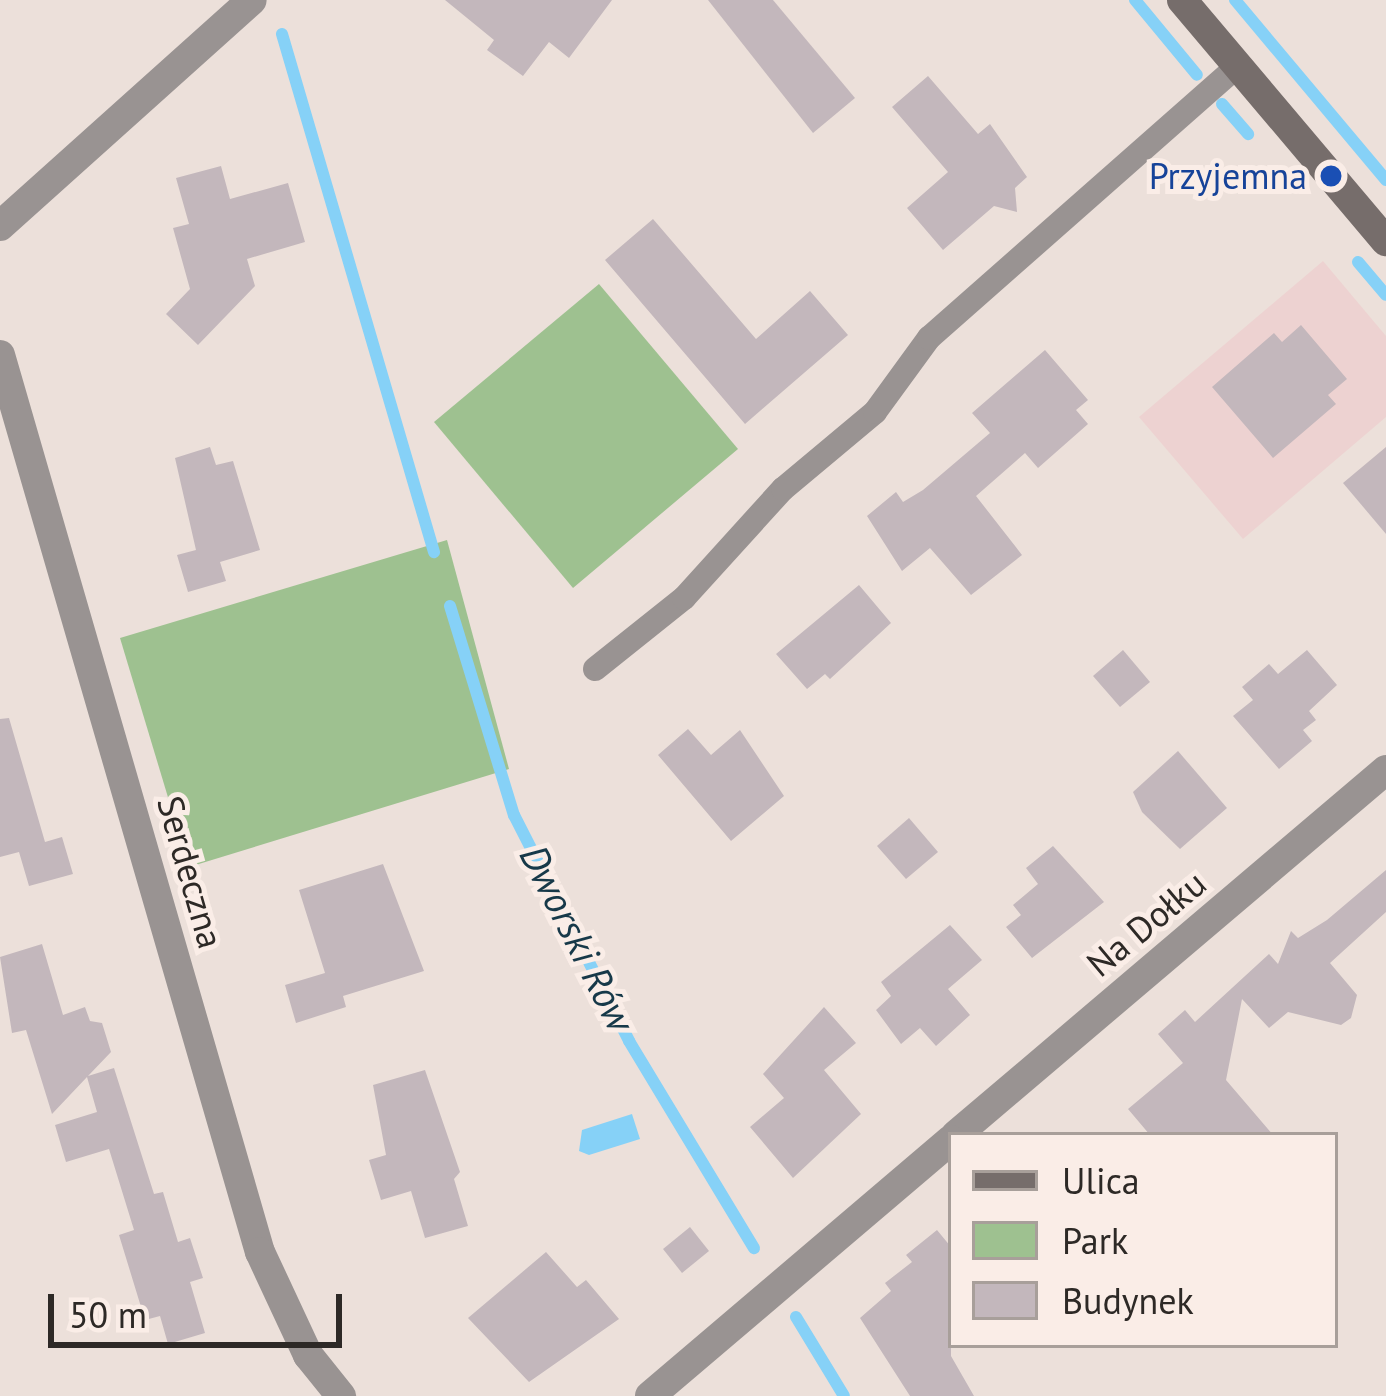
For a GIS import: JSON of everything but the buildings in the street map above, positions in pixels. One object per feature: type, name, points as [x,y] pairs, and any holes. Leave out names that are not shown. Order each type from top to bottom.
[{"type":"street","points":[[1182,0],[1386,241]]},
{"type":"street","points":[[0,226],[242,4]]},
{"type":"street","name":"Serdeczna","points":[[0,355],[260,1252],[308,1355],[341,1396]]},
{"type":"street","name":"Na Dołku","points":[[960,1132],[1386,770]]},
{"type":"street","name":"Na Dołku","points":[[650,1396],[948,1142]]},
{"type":"lane","points":[[595,669],[684,598],[782,489],[875,412],[929,338],[1238,66]]},
{"type":"shaded area","points":[[1323,261],[1386,336],[1386,417],[1243,539],[1139,417]]},
{"type":"green space","points":[[599,284],[738,449],[573,588],[434,422]]},
{"type":"green space","points":[[447,540],[509,769],[189,867],[120,638]]},
{"type":"water","points":[[632,1114],[640,1139],[589,1155],[579,1151],[582,1130]]},
{"type":"waterway","points":[[1135,0],[1197,75]]},
{"type":"waterway","points":[[1235,0],[1386,180]]},
{"type":"waterway","name":"Dworski Rów","points":[[282,34],[434,552]]},
{"type":"waterway","points":[[1222,104],[1248,134]]},
{"type":"waterway","points":[[1358,262],[1386,295]]},
{"type":"waterway","name":"Dworski Rów","points":[[450,606],[514,815],[629,1041],[754,1248]]},
{"type":"waterway","name":"Dworski Rów","points":[[796,1317],[844,1396]]},
{"type":"place","name":"Przyjemna","points":[[1331,176]]}]
